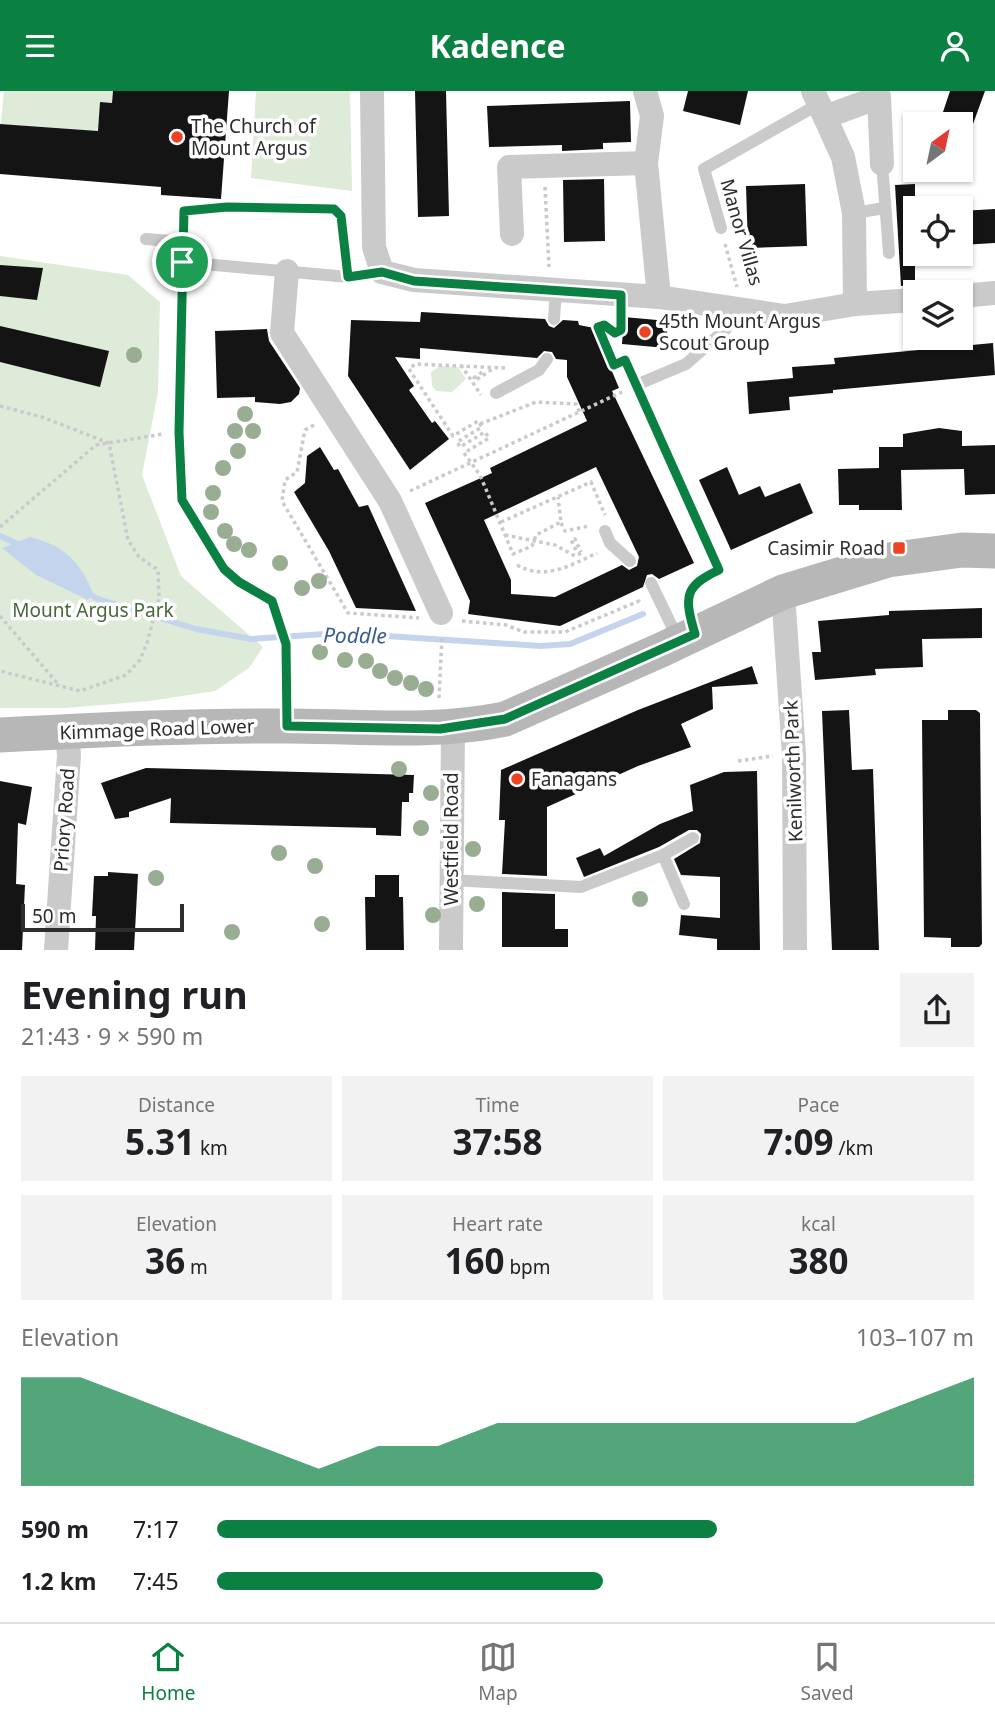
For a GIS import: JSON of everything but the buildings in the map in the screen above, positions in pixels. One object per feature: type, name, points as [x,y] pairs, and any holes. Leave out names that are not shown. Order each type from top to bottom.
[{"type":"main road","name":"Kimmage Road Lower","points":[[0,735],[287,726],[453,728],[505,719],[783,592],[888,560],[962,550],[995,551]]},
{"type":"street","points":[[372,91],[374,247],[382,272],[414,281],[659,297],[785,316],[855,304],[903,301]]},
{"type":"street","points":[[645,91],[652,116],[646,163],[659,297]]},
{"type":"street","points":[[855,304],[854,213],[844,157],[819,104],[875,94],[882,170]]},
{"type":"street","points":[[512,234],[509,167],[646,163]]},
{"type":"street","points":[[287,271],[282,333],[390,501],[442,622]]},
{"type":"street","points":[[973,295],[995,293]]},
{"type":"street","name":"Kenilworth Park","points":[[783,592],[794,755],[794,950]]},
{"type":"street","name":"Westfield Road","points":[[451,950],[453,728]]},
{"type":"street","name":"Priory Road","points":[[56,950],[69,755],[67,732]]},
{"type":"lane","name":"Manor Villas","points":[[721,228],[704,169],[819,104]]},
{"type":"lane","points":[[882,170],[889,253]]},
{"type":"lane","points":[[287,726],[286,644],[272,601],[239,582],[224,569],[182,500],[179,432],[184,211],[227,207],[334,209],[341,216],[348,277]]},
{"type":"lane","points":[[854,213],[885,208]]},
{"type":"lane","points":[[146,239],[183,242]]},
{"type":"lane","points":[[182,262],[348,277],[382,272]]},
{"type":"lane","points":[[553,290],[554,319]]},
{"type":"lane","points":[[636,386],[686,364],[726,329],[737,310]]},
{"type":"lane","points":[[490,395],[539,370],[547,359]]},
{"type":"lane","points":[[601,526],[610,543],[629,562]]},
{"type":"lane","points":[[651,583],[687,637]]},
{"type":"lane","points":[[451,880],[581,887],[663,855],[694,838]]},
{"type":"lane","points":[[663,855],[684,904]]},
{"type":"path","points":[[544,166],[553,290]]},
{"type":"path","name":"Manor Villas","points":[[721,228],[737,310]]},
{"type":"path","points":[[621,295],[621,330],[615,333],[604,325],[598,327],[614,365],[625,360],[719,570],[696,580],[691,588],[687,637]]},
{"type":"path","points":[[517,368],[415,363],[409,369],[453,436],[478,421],[480,424],[501,418],[521,406],[536,402],[576,404],[580,413]]},
{"type":"path","points":[[461,366],[474,389],[490,395]]},
{"type":"path","points":[[482,372],[474,378],[476,380],[494,367]]},
{"type":"path","points":[[390,501],[636,386]]},
{"type":"path","points":[[0,406],[42,417],[109,443]]},
{"type":"path","points":[[496,410],[501,418]]},
{"type":"path","points":[[480,424],[482,427],[457,442],[460,447],[485,432],[489,438],[464,453],[480,475],[513,554],[533,546],[536,535],[561,522]]},
{"type":"path","points":[[0,527],[96,445],[179,432]]},
{"type":"path","points":[[0,671],[80,691],[126,675],[140,660],[159,598],[158,570],[139,557],[128,540],[109,443]]},
{"type":"path","points":[[501,522],[591,482],[605,514],[601,526],[565,531],[561,522],[558,497]]},
{"type":"path","points":[[587,526],[591,535]]},
{"type":"path","points":[[505,535],[555,545],[575,556],[581,553]]},
{"type":"path","points":[[576,550],[571,540],[575,539],[584,559]]},
{"type":"path","points":[[517,565],[533,571],[557,572],[599,552],[595,544]]},
{"type":"path","points":[[0,616],[59,685]]},
{"type":"path","points":[[439,682],[442,622]]},
{"type":"path","points":[[737,761],[772,756]]},
{"type":"green space","points":[[4,91],[113,91],[112,103],[98,131],[1,124]]},
{"type":"green space","points":[[256,91],[350,91],[352,191],[251,178]]},
{"type":"green space","name":"Mount Argus Park","points":[[0,256],[128,275],[160,302],[158,392],[142,475],[181,576],[263,647],[249,668],[215,691],[150,701],[66,708],[0,708]]},
{"type":"green space","points":[[440,366],[458,367],[466,379],[452,392],[436,391],[432,386],[431,372]]},
{"type":"water","points":[[30,537],[61,550],[76,563],[93,593],[88,600],[36,575],[2,548]]},
{"type":"waterway","name":"Poddle","points":[[0,536],[18,544]]},
{"type":"waterway","name":"Poddle","points":[[86,592],[98,599],[196,629],[251,639],[340,633],[541,646],[570,644],[643,614]]},
{"type":"place","name":"The Church of Mount Argus","points":[[177,137]]},
{"type":"place","name":"45th Mount Argus Scout Group","points":[[645,332]]},
{"type":"place","name":"Casimir Road","points":[[899,548]]},
{"type":"place","name":"Fanagans","points":[[517,779]]},
{"type":"route","points":[[227,207],[326,208],[334,209],[341,216],[348,277],[382,272],[414,281],[621,295],[621,330],[615,333],[604,325],[598,327],[614,365],[625,360],[719,570],[696,580],[691,588],[688,610],[695,634],[505,719],[440,729],[287,726],[286,644],[272,601],[239,582],[224,569],[211,553],[182,500],[179,432],[182,262],[184,211],[227,207]]}]
